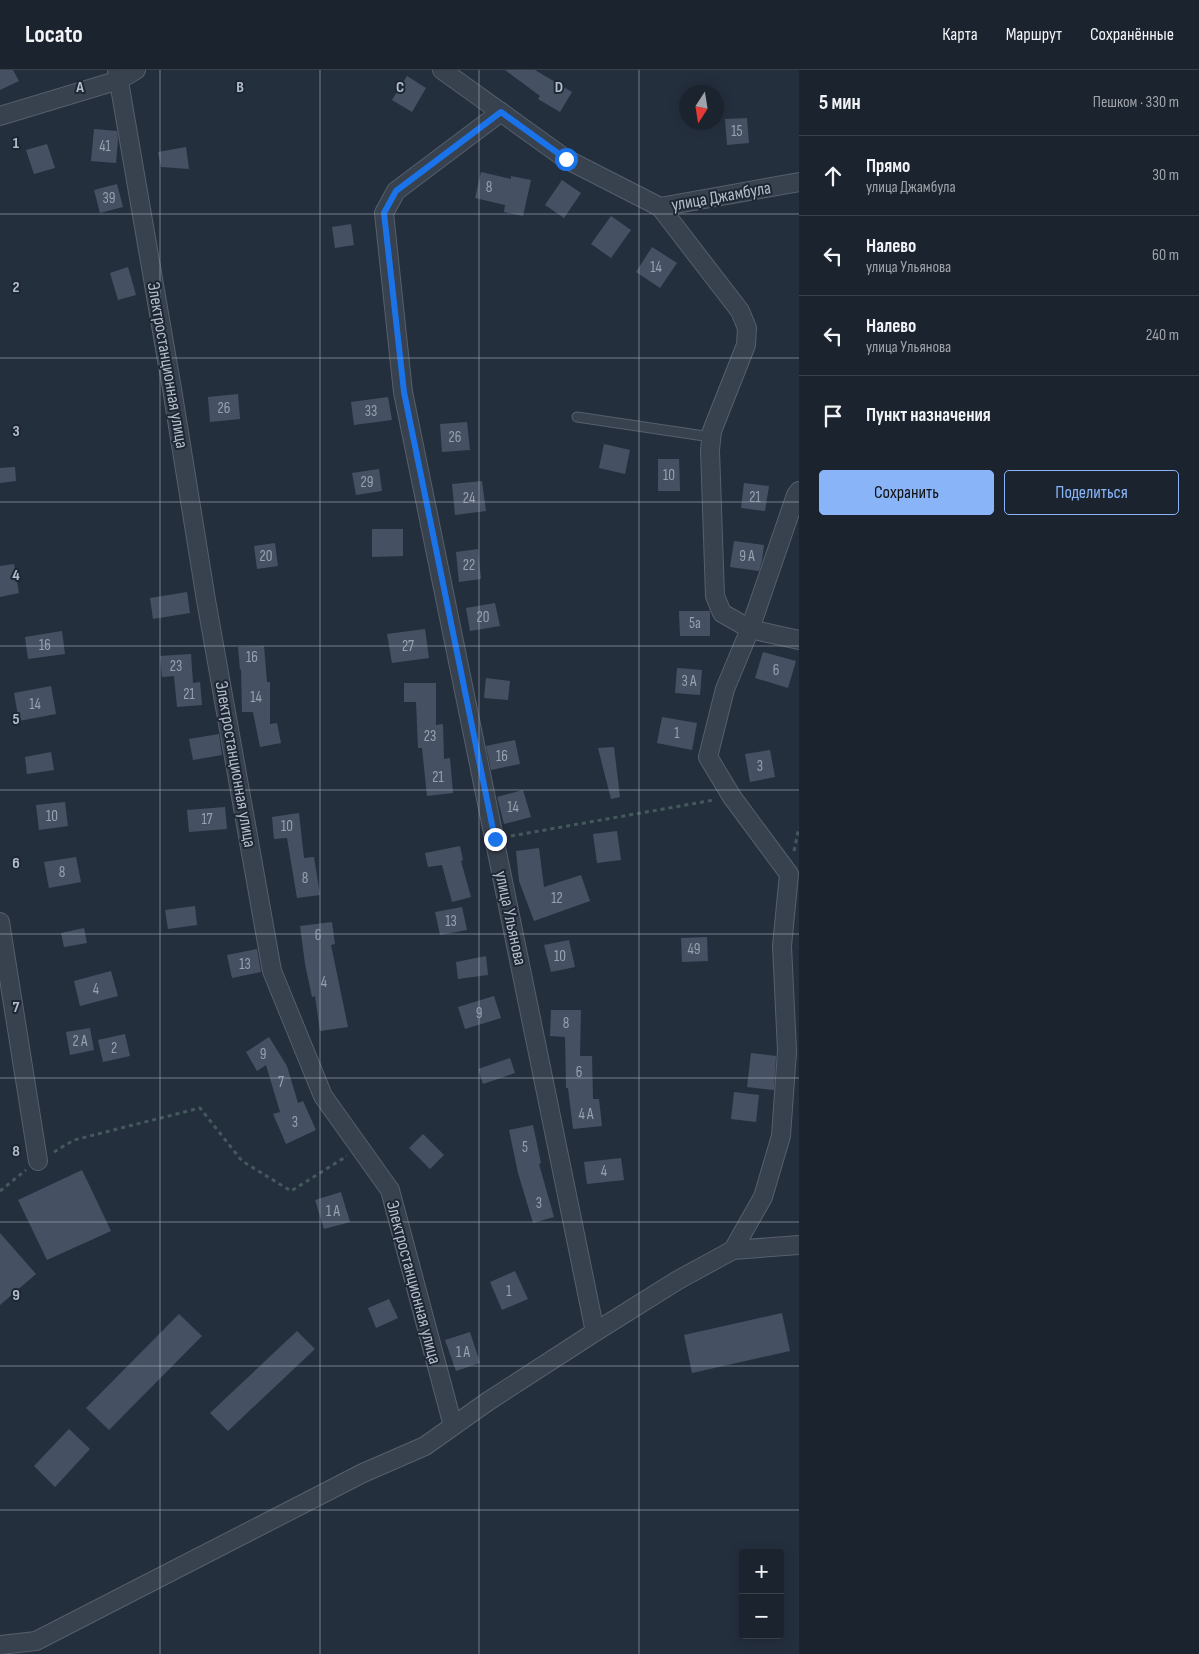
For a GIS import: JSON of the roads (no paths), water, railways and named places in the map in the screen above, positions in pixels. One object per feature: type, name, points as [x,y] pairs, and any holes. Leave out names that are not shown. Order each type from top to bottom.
[{"type":"street","points":[[0,116],[136,70]]},
{"type":"street","name":"улица Джамбула","points":[[442,70],[566,159],[660,207],[799,182]]},
{"type":"street","name":"Электростанционная улица","points":[[118,75],[206,600],[272,971],[323,1096],[390,1190],[453,1426]]},
{"type":"street","name":"улица Ульянова","points":[[501,112],[396,191],[384,213],[404,392],[595,1332]]},
{"type":"street","points":[[660,207],[740,311],[747,328],[746,345],[712,431],[710,450],[715,596],[722,612],[750,629],[799,640]]},
{"type":"street","points":[[733,1250],[763,1197],[781,1136],[787,1052],[782,946],[794,875],[732,797],[708,757],[725,689],[750,629],[796,495],[799,492]]},
{"type":"street","points":[[0,922],[38,1161]]},
{"type":"street","points":[[0,1645],[36,1642],[363,1473],[425,1446],[487,1402],[595,1332],[678,1280],[733,1250],[799,1245]]},
{"type":"lane","points":[[577,417],[712,437]]}]
